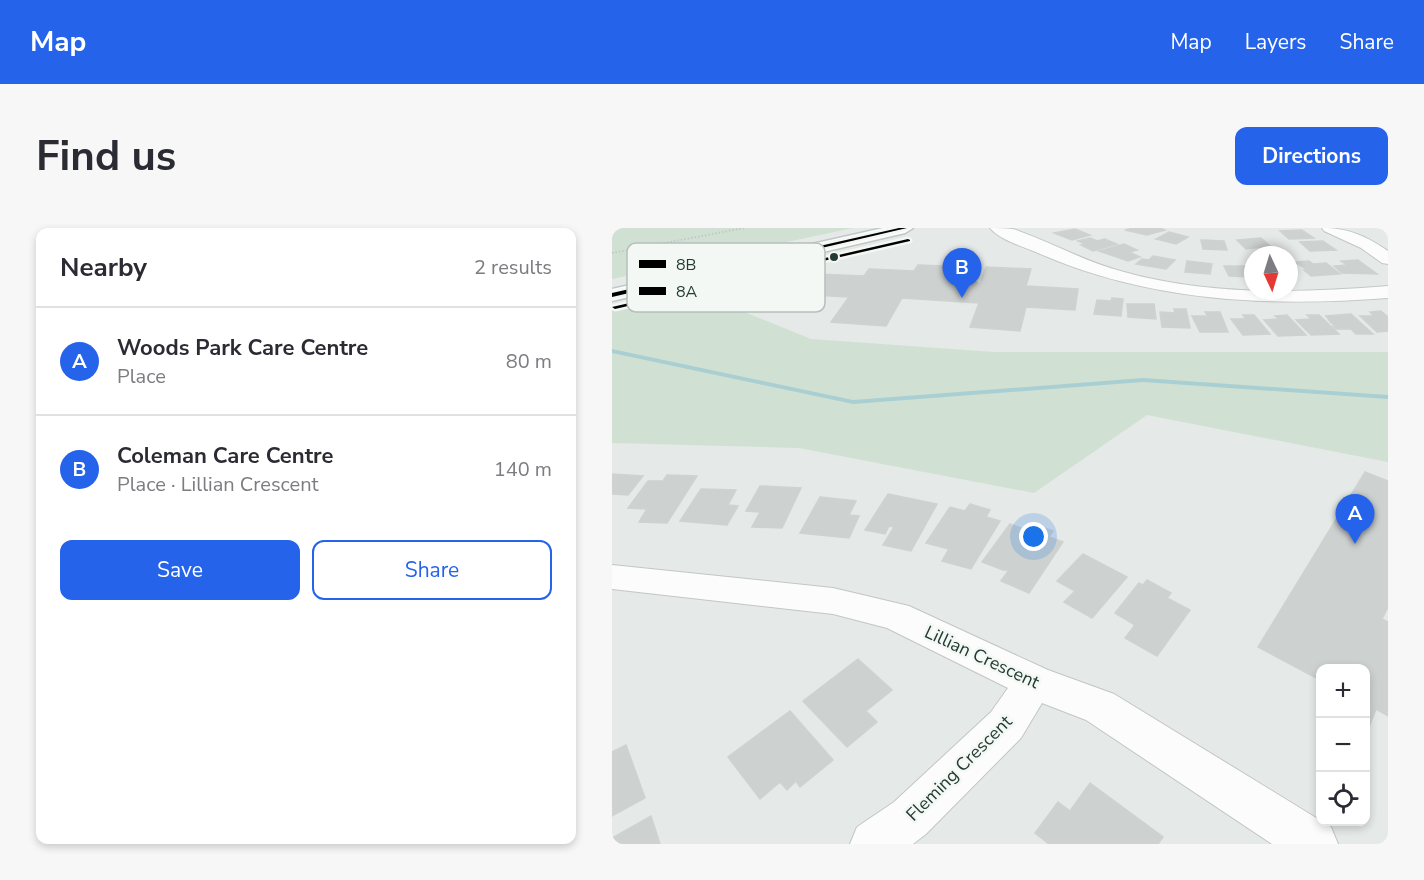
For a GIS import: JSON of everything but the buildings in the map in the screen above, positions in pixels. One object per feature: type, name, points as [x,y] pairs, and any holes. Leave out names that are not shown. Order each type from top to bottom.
[{"type":"main road","points":[[825,246],[905,228]]},
{"type":"main road","points":[[612,295],[627,292]]},
{"type":"street","points":[[998,228],[1076,263],[1122,278],[1174,287],[1278,297],[1388,292]]},
{"type":"street","points":[[1330,228],[1367,244],[1388,259]]},
{"type":"street","name":"Lillian Crescent","points":[[612,577],[833,601],[896,616],[1034,682],[1100,707],[1314,844]]},
{"type":"street","name":"Fleming Crescent","points":[[874,844],[910,818],[1006,726],[1034,682]]},
{"type":"path","points":[[665,243],[744,228]]},
{"type":"path","points":[[612,253],[627,250]]},
{"type":"green space","points":[[612,228],[853,228],[782,243],[627,243],[627,276],[612,279]]},
{"type":"green space","points":[[627,302],[627,312],[745,312],[811,339],[994,352],[1388,352],[1388,462],[1147,415],[1034,493],[799,448],[612,443],[612,305]]},
{"type":"waterway","points":[[612,351],[853,402],[1143,380],[1388,397]]},
{"type":"transit line","name":"8B","points":[[825,246],[905,228]]},
{"type":"transit line","name":"8A","points":[[825,259],[908,240]]},
{"type":"transit line","name":"8B","points":[[612,295],[627,292]]},
{"type":"transit line","name":"8A","points":[[615,307],[627,304]]},
{"type":"place","name":"Coleman Care Centre","points":[[962,298]]},
{"type":"place","name":"Woods Park Care Centre","points":[[1355,544]]}]
